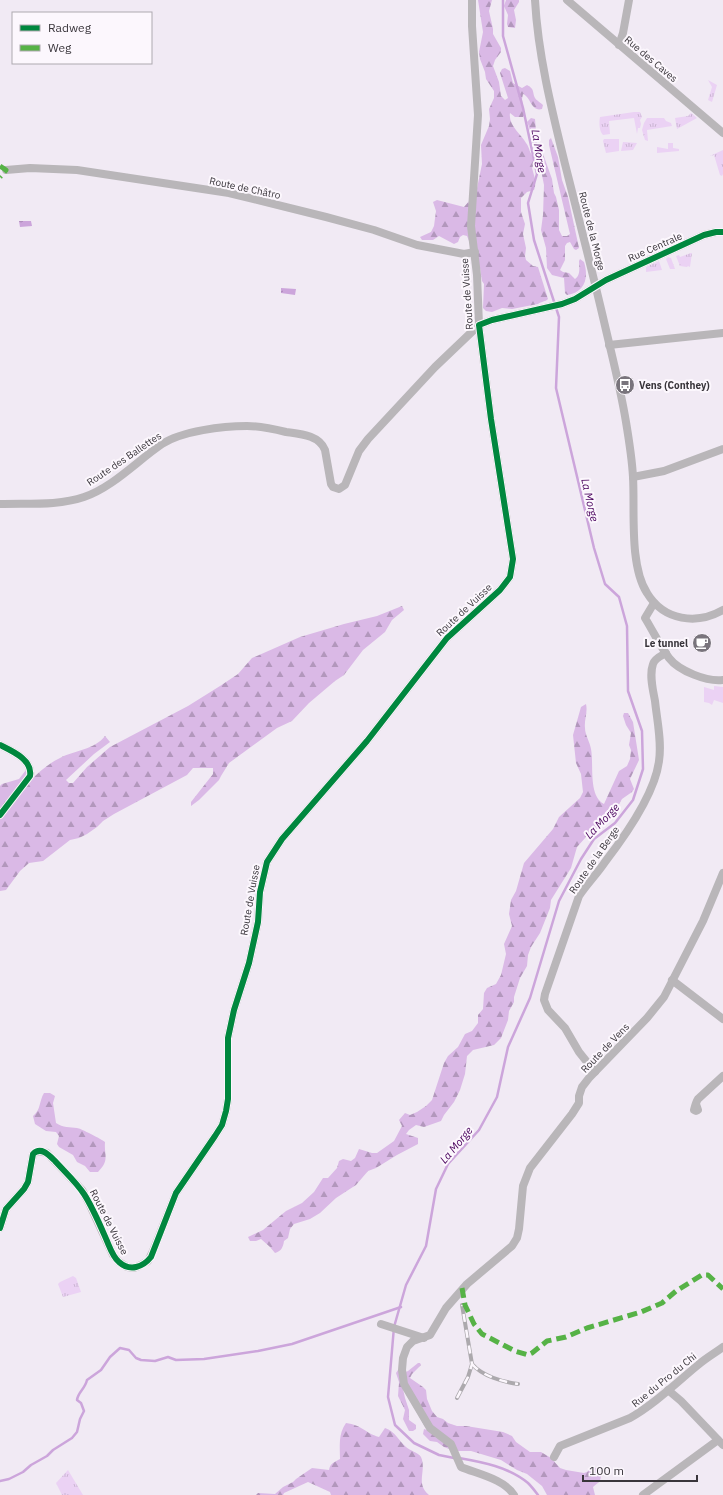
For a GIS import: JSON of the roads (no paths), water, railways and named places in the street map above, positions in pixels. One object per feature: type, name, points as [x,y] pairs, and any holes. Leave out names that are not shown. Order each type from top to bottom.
[{"type":"street","name":"Route de Vuisse","points":[[0,1228],[6,1209],[24,1189],[28,1182],[33,1154],[37,1151],[42,1151],[51,1156],[84,1194],[117,1260],[127,1267],[134,1268],[148,1261],[176,1193],[222,1125],[228,1099],[229,1031],[249,963],[258,922],[260,892],[267,862],[282,839],[368,741],[447,638],[500,590],[510,577],[513,559],[491,418],[479,325],[475,252],[471,226],[478,115],[472,26],[472,0]]},
{"type":"street","name":"Route de la Morge","points":[[535,0],[539,42],[554,117],[596,285],[624,408],[633,477],[637,564],[642,585],[654,603],[678,618],[688,619],[707,617],[723,610]]},
{"type":"street","name":"Rue des Caves","points":[[568,0],[723,133]]},
{"type":"street","points":[[619,45],[623,33],[629,0]]},
{"type":"street","name":"Route de Châtro","points":[[6,170],[30,168],[71,169],[228,193],[374,230],[417,245],[464,254],[475,252]]},
{"type":"street","name":"Rue Centrale","points":[[479,325],[562,304],[575,299],[596,285],[704,236],[716,232],[723,232]]},
{"type":"street","name":"Route des Ballettes","points":[[0,504],[58,502],[85,497],[98,491],[168,441],[200,432],[236,426],[271,429],[317,439],[325,450],[330,484],[339,489],[345,485],[359,451],[368,439],[435,367],[479,325]]},
{"type":"street","points":[[609,345],[723,333]]},
{"type":"street","points":[[633,477],[664,471],[723,449]]},
{"type":"street","points":[[654,603],[645,618],[670,659],[695,675],[706,679],[723,680]]},
{"type":"street","name":"Route de la Berge","points":[[595,1072],[579,1052],[565,1028],[548,1010],[544,1000],[545,994],[579,896],[584,887],[605,862],[632,824],[650,794],[658,771],[660,750],[652,684],[652,668],[656,660],[666,653]]},
{"type":"street","points":[[0,745],[24,760],[31,770],[30,776],[0,816]]},
{"type":"street","name":"Route de Vens","points":[[514,1495],[511,1490],[496,1480],[462,1467],[451,1444],[430,1428],[404,1384],[402,1370],[403,1358],[407,1347],[412,1341],[430,1335],[446,1308],[462,1288],[512,1246],[517,1238],[523,1186],[530,1168],[572,1114],[578,1103],[578,1096],[582,1087],[647,1018],[664,997],[703,921],[723,873]]},
{"type":"street","points":[[672,980],[723,1019]]},
{"type":"street","points":[[696,1104],[698,1099],[723,1076]]},
{"type":"street","points":[[384,1325],[424,1338]]},
{"type":"street","name":"Rue du Pro du Chi","points":[[554,1457],[560,1446],[638,1414],[699,1364],[723,1347]]},
{"type":"street","points":[[643,1495],[721,1443],[682,1401],[668,1390]]},
{"type":"water","points":[[19,221],[31,221],[32,226],[20,227]]},
{"type":"water","points":[[281,288],[296,289],[295,295],[281,293]]},
{"type":"waterway","name":"La Morge","points":[[454,1458],[439,1455],[414,1443],[395,1425],[388,1397],[394,1327],[406,1285],[426,1246],[436,1189],[448,1164],[479,1130],[497,1097],[508,1047],[530,998],[559,901],[581,859],[594,839],[615,823],[633,800],[643,769],[642,731],[628,691],[627,626],[619,597],[605,584],[594,548],[556,388],[559,317],[534,240],[528,203],[537,174],[523,108],[503,36],[503,0]]},
{"type":"waterway","points":[[0,1481],[9,1479],[23,1472],[72,1438],[77,1432],[80,1419],[84,1411],[81,1403],[77,1400],[79,1395],[87,1380],[101,1370],[110,1357],[120,1348],[129,1350],[136,1358],[141,1360],[155,1361],[168,1357],[176,1360],[204,1359],[292,1344],[401,1307]]},
{"type":"waterway","name":"La Morge","points":[[459,1458],[486,1463],[504,1469],[521,1477],[538,1495]]},
{"type":"railway","points":[[457,1398],[468,1377],[472,1364],[462,1305]]},
{"type":"railway","points":[[472,1364],[481,1372],[493,1378],[518,1384]]},
{"type":"place","name":"Vens (Conthey)","points":[[625,385]]},
{"type":"place","name":"Le tunnel","points":[[702,643]]}]
